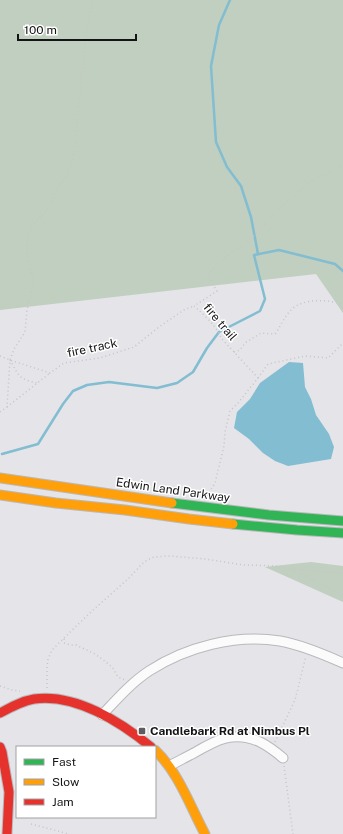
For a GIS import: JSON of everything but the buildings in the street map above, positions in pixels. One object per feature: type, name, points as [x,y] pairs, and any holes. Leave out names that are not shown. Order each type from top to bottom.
[{"type":"main road","name":"Edwin Land Parkway","points":[[0,478],[186,505],[269,515],[343,521]]},
{"type":"main road","name":"Edwin Land Parkway","points":[[0,495],[189,519],[343,533]]},
{"type":"main road","points":[[0,713],[23,702],[36,699],[48,698],[68,700],[102,714],[150,746]]},
{"type":"main road","points":[[0,747],[9,792],[7,834]]},
{"type":"main road","points":[[156,751],[169,766],[205,834]]},
{"type":"main road","points":[[0,799],[0,829]]},
{"type":"street","points":[[102,714],[135,682],[148,672],[178,655],[214,643],[260,639],[280,641],[308,649],[343,663]]},
{"type":"street","points":[[169,766],[218,740],[242,737],[260,742],[283,758]]},
{"type":"path","points":[[0,412],[7,407],[10,360],[14,349],[25,332],[27,310],[34,281],[28,259],[27,238],[32,226],[43,215],[52,202],[58,187],[69,173],[76,145],[78,108],[86,35],[92,0]]},
{"type":"path","name":"fire trail","points":[[258,378],[221,338],[219,332],[212,323],[194,306],[217,291],[207,275],[225,257],[248,242],[272,217],[309,183],[343,164]]},
{"type":"path","points":[[234,352],[240,350],[245,343],[260,333],[274,334],[292,309],[302,303],[324,300],[343,305]]},
{"type":"path","name":"fire track","points":[[7,407],[64,363],[100,358],[134,347],[159,327],[184,310],[194,306]]},
{"type":"path","points":[[206,498],[215,483],[224,446],[225,432],[230,411],[268,364],[305,356],[328,358],[343,343]]},
{"type":"path","points":[[0,356],[50,373]]},
{"type":"path","points":[[10,360],[16,372],[22,379],[37,383]]},
{"type":"path","points":[[48,698],[47,667],[48,659],[52,650],[141,565],[154,557],[170,556],[205,558],[244,565],[279,566],[308,577],[343,595]]},
{"type":"path","points":[[288,569],[343,573]]},
{"type":"path","points":[[64,638],[64,643],[82,648],[106,662],[112,667],[118,677],[135,682]]},
{"type":"path","points":[[271,749],[295,700],[308,649]]},
{"type":"path","points":[[283,758],[293,834]]},
{"type":"path","points":[[31,824],[69,834]]},
{"type":"green space","points":[[0,0],[343,0],[343,313],[316,274],[0,310]]},
{"type":"green space","points":[[311,562],[343,566],[343,602],[265,567]]},
{"type":"water","points":[[289,362],[303,363],[305,387],[316,415],[329,434],[334,447],[331,459],[288,466],[275,461],[263,453],[249,439],[234,428],[237,412],[250,399],[260,383]]},
{"type":"waterway","points":[[230,0],[219,25],[211,66],[216,142],[227,167],[241,186],[251,217],[258,254]]},
{"type":"waterway","points":[[2,454],[38,444],[73,391],[87,385],[109,382],[157,388],[177,383],[193,372],[207,348],[219,332],[260,311],[265,299],[254,255],[279,250],[335,264],[343,271]]},
{"type":"traffic: fast","points":[[172,503],[269,515],[343,521]]},
{"type":"traffic: fast","points":[[233,524],[343,533]]},
{"type":"traffic: slow","points":[[0,478],[172,503]]},
{"type":"traffic: slow","points":[[0,495],[233,524]]},
{"type":"traffic: slow","points":[[156,751],[171,769],[177,779],[205,834]]},
{"type":"traffic: jam","points":[[0,713],[12,706],[34,699],[50,698],[65,700],[97,711],[112,719],[150,746]]},
{"type":"traffic: jam","points":[[0,747],[9,792],[7,834]]},
{"type":"place","name":"Candlebark Rd at Nimbus Pl","points":[[142,731]]}]
